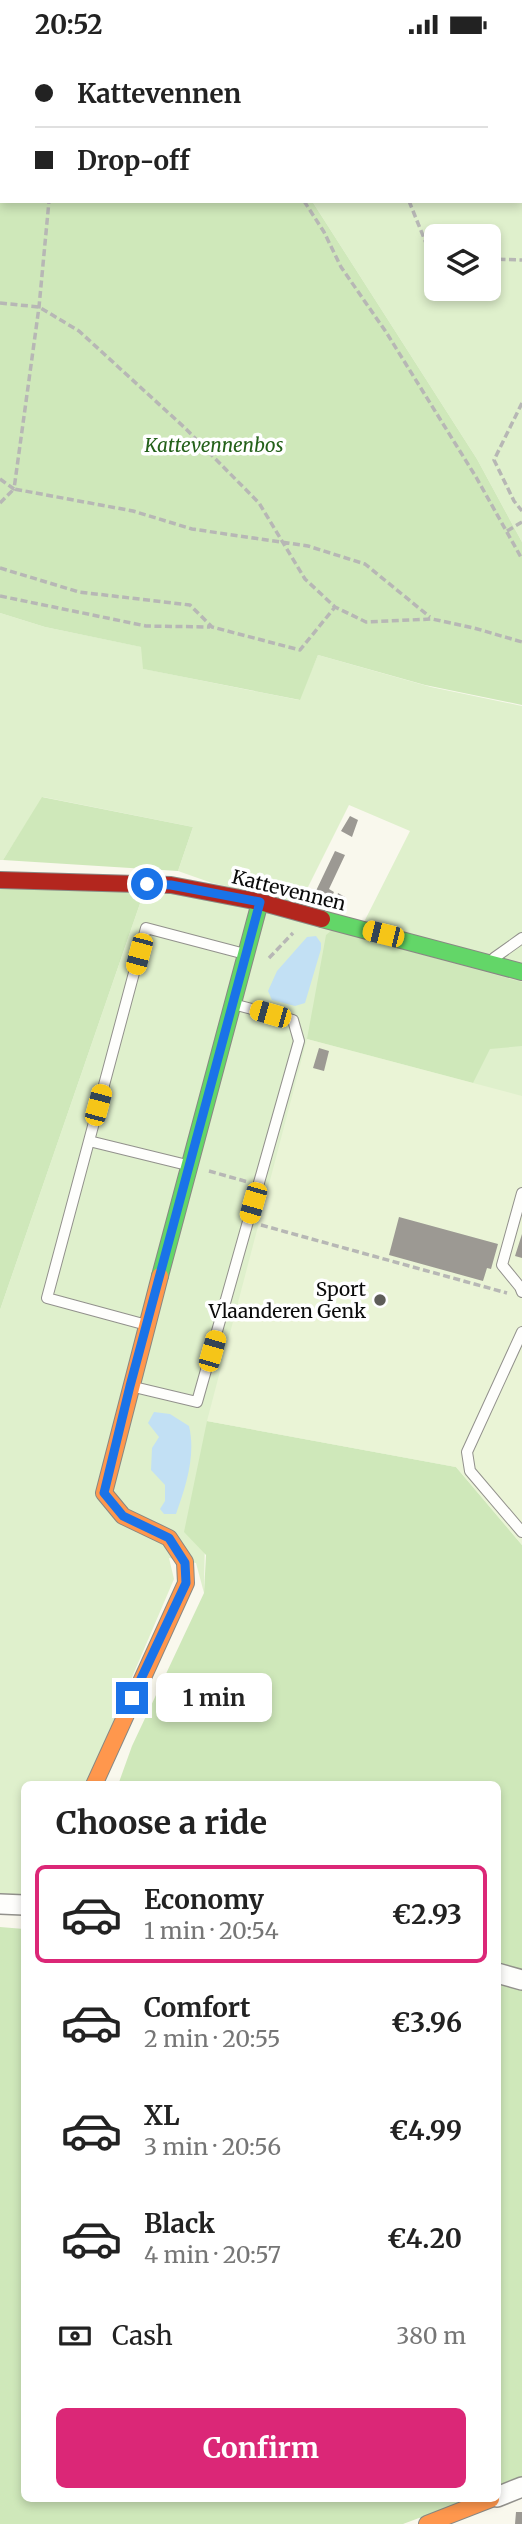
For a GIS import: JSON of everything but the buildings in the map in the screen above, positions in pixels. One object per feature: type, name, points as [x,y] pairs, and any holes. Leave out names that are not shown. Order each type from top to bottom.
[{"type":"street","name":"Kattevennen","points":[[0,880],[171,885],[260,902],[522,972]]},
{"type":"street","points":[[96,1781],[186,1583],[185,1563],[169,1538],[123,1516],[104,1493],[146,1325],[260,902]]},
{"type":"street","points":[[0,1904],[21,1905]]},
{"type":"street","points":[[501,1974],[522,1980]]},
{"type":"street","points":[[501,2495],[522,2487]]},
{"type":"street","points":[[428,2524],[483,2502]]},
{"type":"lane","points":[[146,1325],[47,1298],[146,928],[246,954]]},
{"type":"lane","points":[[487,961],[522,938]]},
{"type":"lane","points":[[130,1386],[197,1402],[299,1041],[293,1020],[233,1004]]},
{"type":"lane","points":[[89,1141],[190,1166]]},
{"type":"lane","points":[[522,1193],[502,1265],[522,1292]]},
{"type":"lane","points":[[522,1332],[467,1452],[471,1471],[522,1532]]},
{"type":"path","points":[[0,503],[14,489],[39,307],[50,203]]},
{"type":"path","points":[[305,203],[324,232],[341,267],[386,332],[476,477],[522,559]]},
{"type":"path","points":[[410,203],[424,238]]},
{"type":"path","points":[[501,259],[522,260]]},
{"type":"path","points":[[0,303],[39,307],[79,331],[185,428],[259,503],[305,579],[335,607],[366,622],[432,619],[522,642]]},
{"type":"path","points":[[522,403],[494,460],[514,501],[522,511]]},
{"type":"path","points":[[0,479],[14,489],[133,511],[192,529],[308,546],[365,564],[432,619]]},
{"type":"path","points":[[506,531],[522,522]]},
{"type":"path","points":[[0,568],[79,592],[190,605],[212,628]]},
{"type":"path","points":[[0,596],[146,626],[212,628],[300,650],[335,607]]},
{"type":"path","points":[[190,1166],[258,1185]]},
{"type":"path","points":[[248,1221],[509,1294]]},
{"type":"green space","name":"Kattevennenbos","points":[[0,203],[313,203],[477,459],[522,542],[522,705],[425,685],[318,655],[300,700],[143,669],[141,647],[45,627],[0,613]]},
{"type":"green space","points":[[313,203],[522,203],[522,542],[477,459]]},
{"type":"green space","points":[[0,613],[45,627],[142,647],[144,669],[299,700],[318,655],[431,687],[522,706],[522,1545],[456,1467],[207,1421],[204,1593],[196,1563],[169,1558],[174,1579],[88,1781],[21,1781],[21,1896],[0,1895],[0,1310],[145,889],[364,922],[410,831],[349,805],[300,903],[212,883],[178,871],[193,827],[43,797],[3,860],[0,860]]},
{"type":"green space","points":[[42,797],[193,827],[178,871],[3,860]]},
{"type":"green space","points":[[0,888],[145,889],[0,1310]]},
{"type":"green space","points":[[332,930],[522,982],[522,1046],[490,1049],[473,1083],[307,1039],[326,935]]},
{"type":"green space","name":"Sport Vlaanderen Genk","points":[[307,1039],[522,1096],[522,1545],[456,1467],[207,1421]]},
{"type":"green space","points":[[207,1421],[456,1467],[522,1545],[522,1975],[501,1970],[501,1781],[119,1781],[132,1746],[204,1593],[206,1555],[184,1532]]},
{"type":"green space","points":[[0,1927],[21,1929],[21,2502],[462,2502],[403,2524],[0,2524]]},
{"type":"green space","points":[[501,1981],[522,1986],[522,2480],[501,2488]]},
{"type":"water","points":[[316,936],[321,943],[321,949],[305,1003],[295,1006],[272,1000],[268,991],[277,971],[307,937]]},
{"type":"water","points":[[154,1412],[170,1414],[189,1426],[191,1459],[176,1514],[164,1514],[160,1509],[165,1501],[165,1485],[151,1470],[152,1448],[159,1437],[148,1423]]},
{"type":"traffic: fast","points":[[160,1276],[260,902]]},
{"type":"traffic: fast","points":[[322,919],[522,972]]},
{"type":"traffic: slow","points":[[96,1781],[186,1583],[185,1562],[169,1538],[123,1516],[104,1493],[160,1276]]},
{"type":"traffic: slow","points":[[427,2524],[483,2502]]},
{"type":"traffic: jam","points":[[0,880],[171,885],[260,902],[322,919]]},
{"type":"place","name":"Sport Vlaanderen Genk","points":[[380,1300]]},
{"type":"route","points":[[132,1698],[186,1583],[185,1563],[169,1538],[123,1516],[104,1493],[130,1386],[260,902],[171,885],[147,884]]}]
